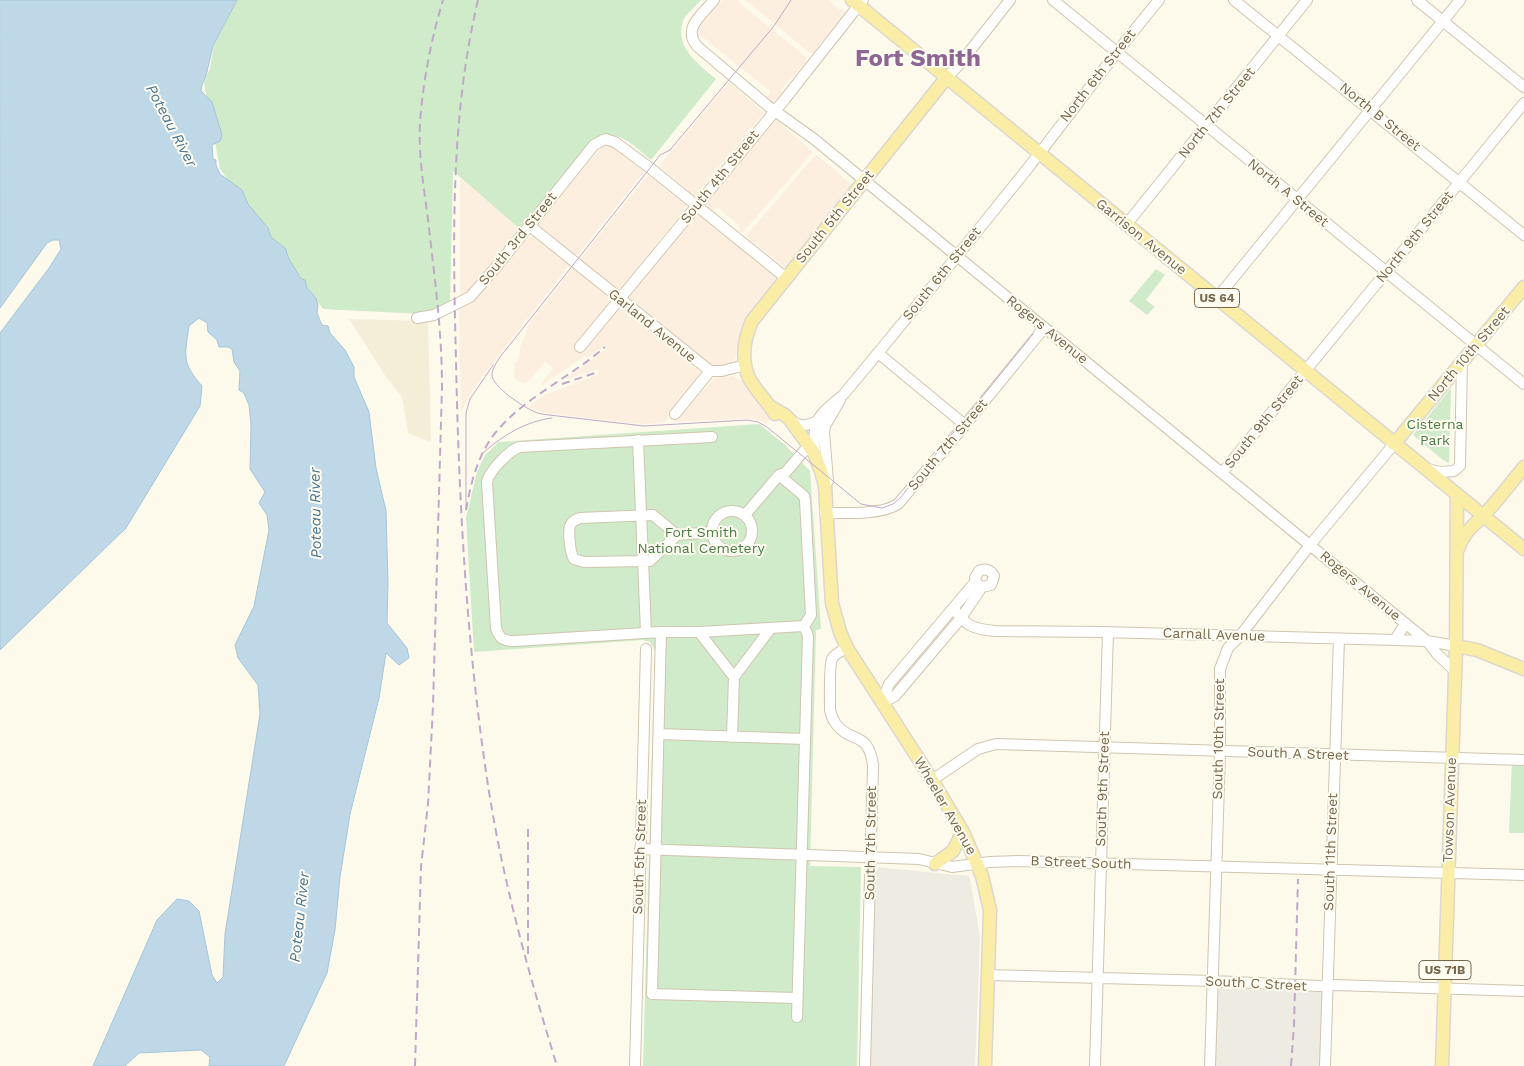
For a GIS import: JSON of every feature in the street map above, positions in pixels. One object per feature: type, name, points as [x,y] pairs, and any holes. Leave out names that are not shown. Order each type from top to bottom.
[{"type":"main road","name":"Garrison Avenue","points":[[858,2],[1126,225],[1524,550]]},
{"type":"main road","name":"South 5th Street","points":[[745,365],[744,352],[752,321],[785,277],[947,77]]},
{"type":"main road","name":"North 10th Street","points":[[1394,444],[1524,287]]},
{"type":"main road","points":[[745,365],[750,379],[776,416],[808,451]]},
{"type":"main road","points":[[770,406],[785,414],[791,421],[822,471],[825,486],[824,495]]},
{"type":"main road","name":"Towson Avenue","points":[[1456,553],[1463,536],[1483,516],[1524,467]]},
{"type":"main road","name":"Towson Avenue","points":[[1442,1066],[1456,646],[1457,494]]},
{"type":"main road","name":"South 6th Street","points":[[824,495],[834,610],[847,648]]},
{"type":"main road","points":[[1456,646],[1477,650],[1524,669]]},
{"type":"main road","points":[[847,648],[882,702]]},
{"type":"main road","name":"Wheeler Avenue","points":[[882,702],[963,832],[982,876],[990,910],[985,1066]]},
{"type":"main road","points":[[935,864],[953,850],[963,832]]},
{"type":"street","name":"Rogers Avenue","points":[[714,0],[694,24],[691,35],[693,42],[698,47],[865,180],[1405,624]]},
{"type":"street","points":[[947,77],[958,66],[1010,0]]},
{"type":"street","name":"North A Street","points":[[1053,0],[1524,384]]},
{"type":"street","name":"North 6th Street","points":[[1039,153],[1158,0]]},
{"type":"street","name":"North B Street","points":[[1234,0],[1524,235]]},
{"type":"street","name":"North 7th Street","points":[[1126,225],[1207,127],[1307,0]]},
{"type":"street","points":[[1417,0],[1524,87]]},
{"type":"street","points":[[1217,298],[1460,0]]},
{"type":"street","name":"South 4th Street","points":[[580,347],[775,110],[858,2]]},
{"type":"street","name":"North 9th Street","points":[[1305,371],[1524,103]]},
{"type":"street","name":"South 3rd Street","points":[[417,318],[434,315],[470,297],[530,226],[594,145],[605,139],[615,142],[697,205]]},
{"type":"street","name":"South 6th Street","points":[[745,515],[779,475],[780,468],[808,451],[806,435],[816,421],[843,395],[878,353],[1039,153]]},
{"type":"street","points":[[697,205],[785,277]]},
{"type":"street","name":"Garland Avenue","points":[[530,226],[710,371],[722,371],[745,365]]},
{"type":"street","name":"South 7th Street","points":[[826,513],[882,510],[892,508],[904,498],[1044,328]]},
{"type":"street","points":[[878,353],[965,425]]},
{"type":"street","points":[[1427,469],[1454,472],[1460,466],[1462,361]]},
{"type":"street","points":[[675,414],[710,371]]},
{"type":"street","name":"South 9th Street","points":[[1222,474],[1305,371]]},
{"type":"street","name":"South 6th Street","points":[[824,495],[829,488],[825,426],[843,395]]},
{"type":"street","points":[[791,421],[808,425],[816,421]]},
{"type":"street","points":[[808,451],[816,421]]},
{"type":"street","points":[[712,436],[519,447],[514,449],[492,472],[487,482],[496,628],[501,638],[506,641],[514,641],[646,632],[699,632],[804,626]]},
{"type":"street","points":[[638,440],[646,632]]},
{"type":"street","name":"South 10th Street","points":[[1210,1066],[1220,752],[1220,669],[1228,648],[1240,636],[1310,545],[1394,444]]},
{"type":"street","points":[[779,475],[804,496],[806,500],[811,616],[804,626]]},
{"type":"street","points":[[734,511],[745,515],[750,520],[752,530],[749,542],[736,550],[724,549],[716,542],[712,532],[715,520],[723,513],[734,511]]},
{"type":"street","points":[[676,535],[654,515],[580,518],[572,522],[570,527],[571,554],[578,562],[650,561],[676,535],[712,532]]},
{"type":"street","points":[[979,584],[960,618],[895,696],[882,702],[889,684],[953,608],[979,584]]},
{"type":"street","name":"Carnall Avenue","points":[[953,608],[960,618],[970,626],[981,630],[1427,641]]},
{"type":"street","points":[[1395,640],[1405,624],[1427,641],[1437,654],[1455,671]]},
{"type":"street","points":[[797,1017],[808,636],[804,626]]},
{"type":"street","points":[[732,736],[734,677],[771,628]]},
{"type":"street","points":[[661,632],[652,994],[798,998]]},
{"type":"street","points":[[699,632],[734,677]]},
{"type":"street","name":"South 9th Street","points":[[1095,1066],[1108,632]]},
{"type":"street","name":"South 11th Street","points":[[1324,1066],[1338,638]]},
{"type":"street","points":[[1427,641],[1456,646]]},
{"type":"street","name":"South 7th Street","points":[[847,648],[836,654],[831,662],[830,710],[835,724],[864,743],[872,756],[873,765],[865,1066]]},
{"type":"street","name":"South 5th Street","points":[[635,1066],[646,649]]},
{"type":"street","points":[[659,734],[805,739]]},
{"type":"street","name":"South A Street","points":[[932,780],[978,750],[991,744],[1524,760]]},
{"type":"street","name":"B Street South","points":[[640,849],[919,858],[935,864],[952,867],[994,861],[1018,861],[1524,875]]},
{"type":"street","name":"South C Street","points":[[988,975],[1327,986],[1524,990]]},
{"type":"shaded area","points":[[722,0],[736,0],[806,57],[806,64],[804,67],[801,67],[781,90],[783,92],[782,96],[778,100],[771,102],[767,99],[770,91],[700,35],[697,42],[695,32]]},
{"type":"shaded area","points":[[745,0],[828,0],[840,10],[845,11],[846,14],[839,25],[836,25],[816,48],[816,53],[810,53]]},
{"type":"shaded area","points":[[729,82],[764,113],[699,191],[700,194],[695,197],[690,195],[687,189],[659,166]]},
{"type":"shaded area","points":[[775,119],[813,152],[743,232],[740,232],[740,226],[717,207],[712,211],[705,207],[704,203]]},
{"type":"shaded area","points":[[605,143],[612,145],[644,172],[574,259],[537,227],[547,211]]},
{"type":"shaded area","points":[[816,154],[853,186],[792,260],[784,267],[746,236]]},
{"type":"shaded area","points":[[648,175],[682,203],[685,203],[686,208],[621,288],[615,290],[578,261]]},
{"type":"shaded area","points":[[460,177],[521,230],[477,282],[460,298]]},
{"type":"shaded area","points":[[698,214],[776,276],[775,281],[747,316],[741,328],[735,359],[727,365],[717,367],[708,365],[625,299],[694,215]]},
{"type":"shaded area","points":[[532,236],[536,237],[570,264],[472,390],[461,412],[459,309],[471,303],[525,241]]},
{"type":"shaded area","points":[[573,267],[608,297],[609,303],[575,348],[582,353],[617,310],[619,311],[622,308],[700,372],[699,379],[665,422],[629,423],[540,412],[528,406],[547,394],[599,374],[598,369],[565,380],[607,348],[605,345],[588,358],[585,356],[539,387],[553,368],[545,362],[530,380],[524,383],[517,381],[514,377],[515,362],[518,361],[521,344],[530,322]]},
{"type":"shaded area","points":[[349,319],[428,321],[431,442],[408,433],[402,397],[386,377]]},
{"type":"shaded area","points":[[733,376],[746,383],[773,417],[766,424],[750,418],[673,422],[712,381],[716,378]]},
{"type":"shaded area","points":[[876,867],[968,876],[970,878],[980,938],[975,1066],[870,1066]]},
{"type":"shaded area","points":[[1218,988],[1323,992],[1320,1066],[1215,1066]]},
{"type":"green space","points":[[237,0],[701,0],[683,21],[682,39],[690,54],[702,68],[716,79],[651,160],[633,145],[620,138],[606,135],[597,137],[521,230],[453,171],[450,303],[422,314],[323,309],[220,169],[204,83],[210,68],[214,45]]},
{"type":"green space","points":[[1156,269],[1165,275],[1146,300],[1155,307],[1147,315],[1129,301]]},
{"type":"green space","name":"Cisterna Park","points":[[1451,388],[1449,463],[1413,435]]},
{"type":"green space","name":"Fort Smith National Cemetery","points":[[759,424],[784,444],[810,471],[821,629],[816,630],[810,866],[861,867],[857,1066],[643,1066],[655,651],[650,642],[643,640],[474,652],[466,518],[477,472],[485,455],[499,442]]},
{"type":"green space","points":[[1512,760],[1524,760],[1524,833],[1509,833]]},
{"type":"water","name":"Poteau River","points":[[0,0],[237,0],[213,46],[201,91],[212,102],[222,135],[220,141],[212,145],[213,159],[216,160],[220,174],[242,190],[248,204],[268,228],[271,237],[286,249],[288,257],[300,278],[305,280],[307,288],[316,298],[318,305],[317,313],[322,325],[328,326],[330,333],[345,350],[354,367],[354,377],[369,412],[376,468],[386,511],[387,623],[407,648],[409,658],[399,665],[386,653],[379,698],[350,814],[340,877],[335,930],[327,973],[284,1066],[209,1066],[210,1057],[201,1050],[139,1053],[125,1066],[93,1066],[157,920],[177,899],[189,901],[199,911],[212,975],[217,983],[223,977],[225,934],[260,714],[258,685],[238,658],[235,645],[254,606],[269,530],[267,515],[259,503],[265,492],[250,469],[251,424],[249,405],[244,393],[239,390],[240,371],[234,362],[232,349],[219,347],[217,340],[208,332],[207,323],[199,318],[189,326],[186,358],[195,378],[202,386],[200,406],[126,528],[0,650],[0,333],[61,249],[59,240],[47,243],[0,308]]},
{"type":"tram line","points":[[791,0],[774,26],[670,150],[660,155],[500,357],[492,373],[493,380],[509,396],[528,409],[549,415],[644,426],[747,420],[758,422],[767,427],[861,504],[882,508],[893,504],[901,497],[1033,334]]},
{"type":"tram line","points":[[466,508],[466,413],[470,399],[493,365]]},
{"type":"tram line","points":[[483,453],[515,430],[533,422],[552,418]]},
{"type":"railway","points":[[415,1066],[421,867],[428,804],[433,706],[442,387],[438,307],[422,176],[420,123],[425,76],[443,0]]},
{"type":"railway","points":[[478,0],[462,89],[455,180],[454,225],[457,416],[470,635],[482,744],[496,832],[519,933],[557,1066]]},
{"type":"railway","points":[[466,510],[476,469],[484,450],[496,432],[520,408],[605,347]]},
{"type":"railway","points":[[562,384],[598,372]]},
{"type":"railway","points":[[528,829],[528,954]]},
{"type":"railway","points":[[1291,1066],[1298,879]]},
{"type":"district","name":"Fort Smith","points":[[918,59]]}]
